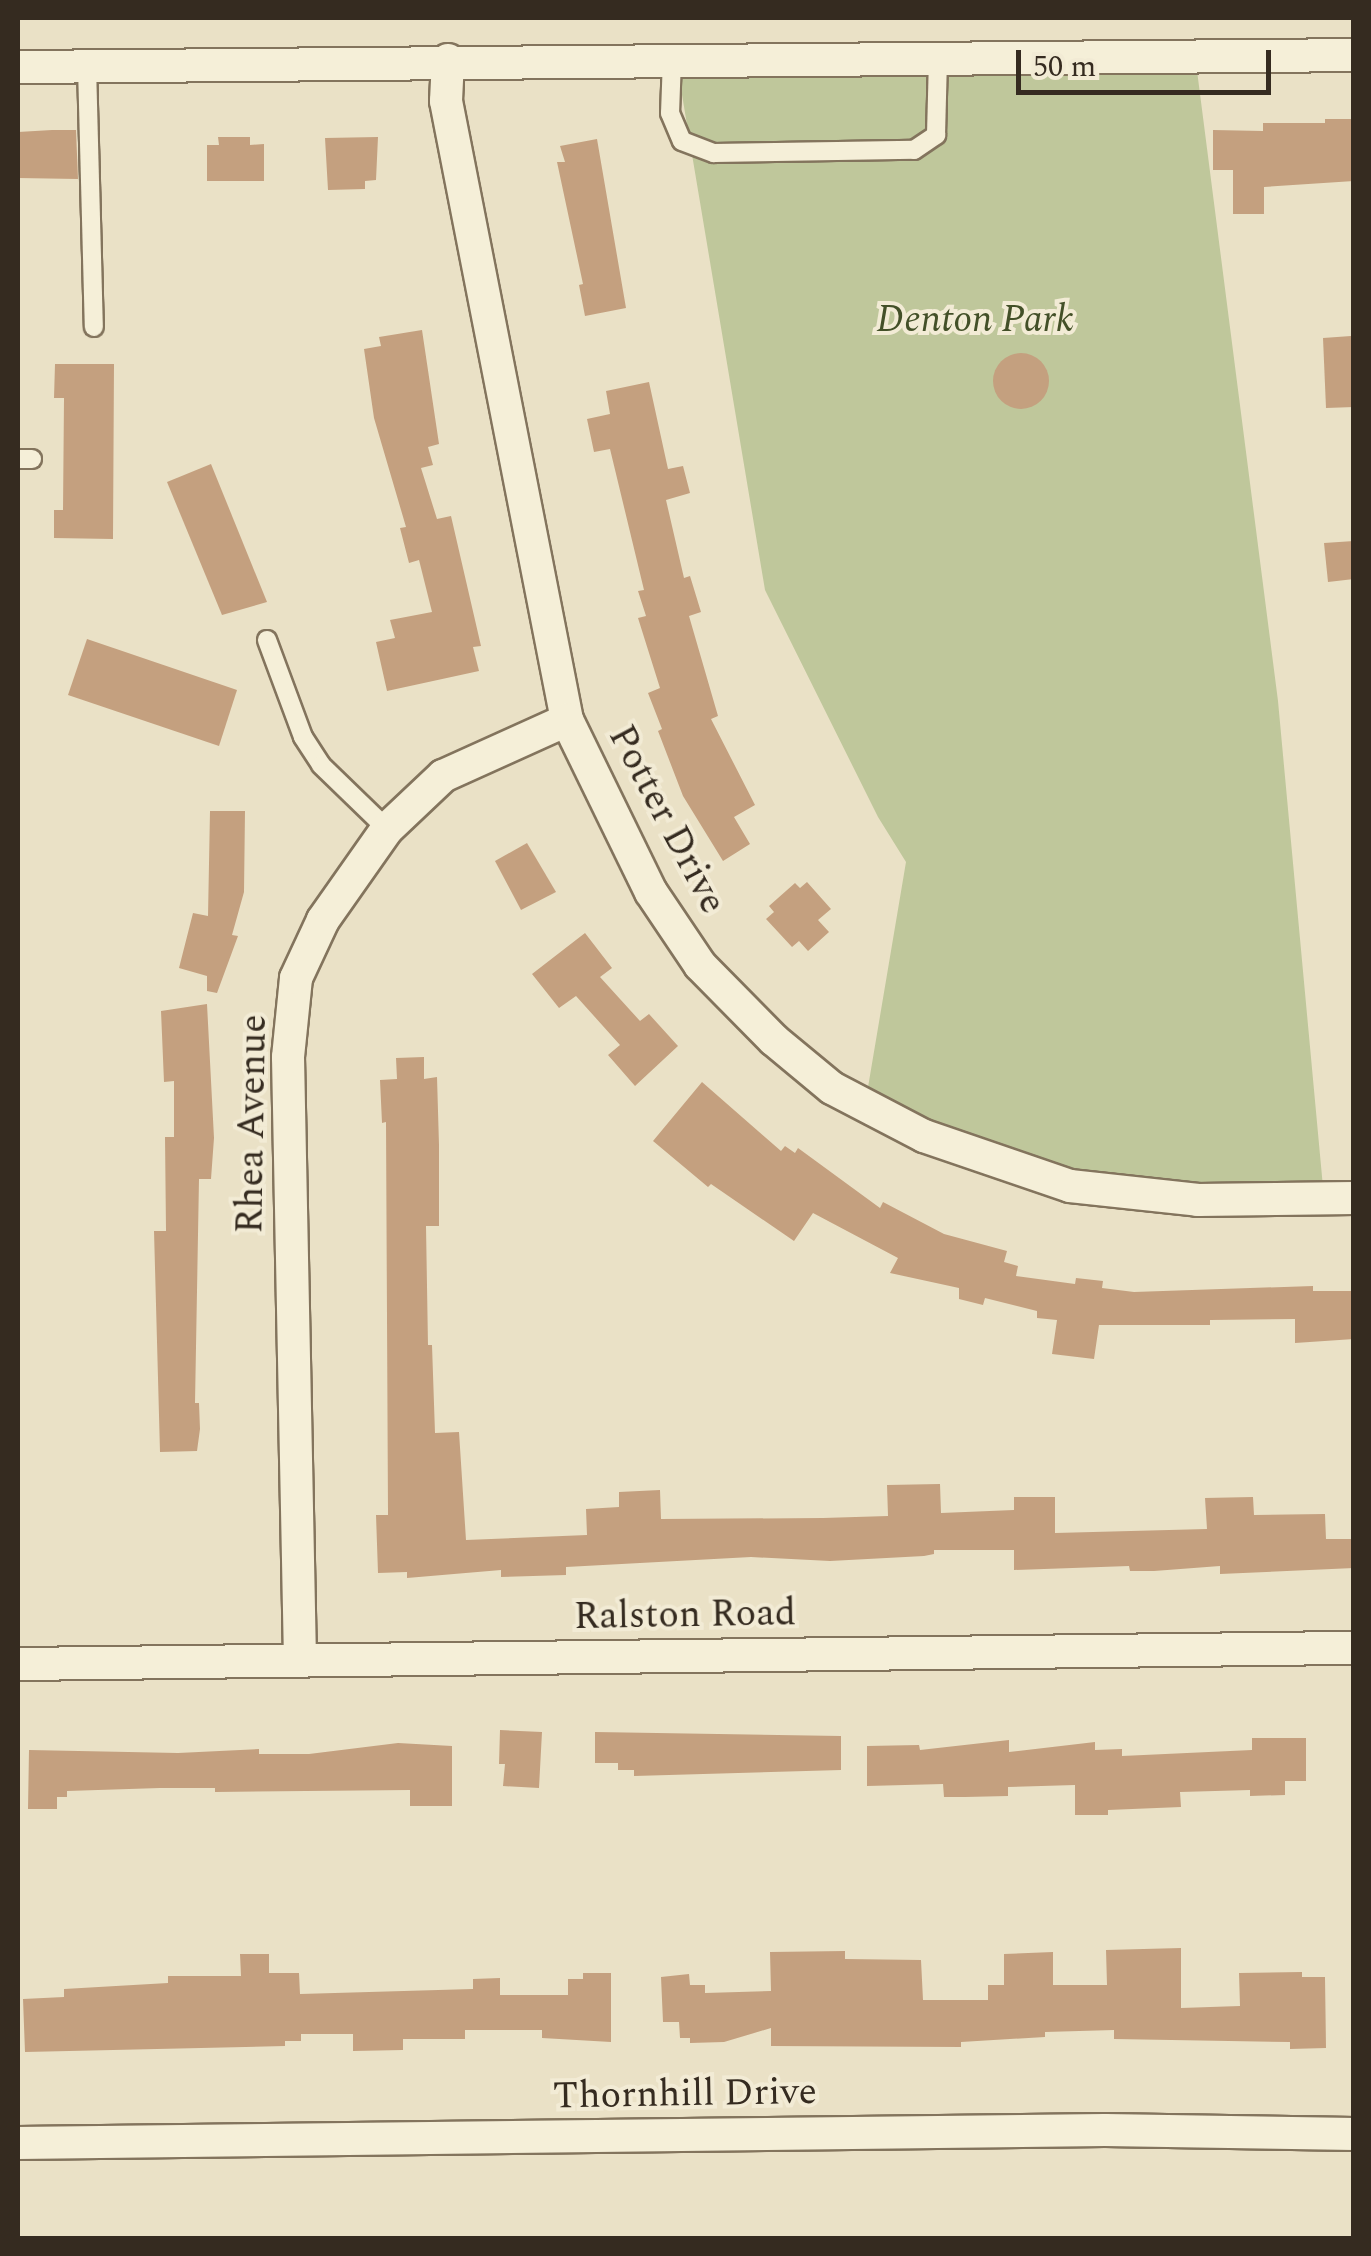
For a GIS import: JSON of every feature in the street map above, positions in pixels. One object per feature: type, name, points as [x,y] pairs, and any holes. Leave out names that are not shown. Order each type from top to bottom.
[{"type":"street","points":[[18,66],[1354,54]]},
{"type":"street","name":"Potter Drive","points":[[448,60],[446,100],[567,720],[651,892],[700,965],[774,1040],[832,1088],[924,1136],[1070,1186],[1198,1200],[1354,1198]]},
{"type":"street","name":"Rhea Avenue","points":[[300,1660],[290,1037],[296,978],[323,920],[386,829],[443,776],[567,720]]},
{"type":"street","name":"Ralston Road","points":[[18,1664],[1354,1648]]},
{"type":"street","name":"Thornhill Drive","points":[[18,2143],[1105,2130],[1354,2134]]},
{"type":"lane","points":[[672,59],[670,113],[682,141],[714,153],[914,150],[936,135],[938,57]]},
{"type":"lane","points":[[87,66],[94,327]]},
{"type":"lane","points":[[267,640],[312,751],[386,829]]},
{"type":"green space","name":"Denton Park","points":[[1195,55],[1278,701],[1324,1198],[1070,1186],[865,1105],[906,862],[878,817],[765,590],[676,59]]},
{"type":"building","points":[[1325,119],[1354,119],[1354,181],[1264,187],[1264,214],[1233,214],[1233,170],[1213,170],[1213,130],[1263,131],[1263,123],[1325,123]]},
{"type":"building","points":[[76,130],[78,179],[18,178],[18,132]]},
{"type":"building","points":[[218,137],[250,137],[250,145],[264,144],[264,181],[207,181],[207,145],[219,145]]},
{"type":"building","points":[[378,137],[376,180],[365,181],[365,189],[328,190],[325,138]]},
{"type":"building","points":[[597,139],[626,308],[585,316],[579,285],[583,284],[557,162],[565,162],[560,146]]},
{"type":"building","points":[[422,330],[439,444],[428,447],[433,465],[421,468],[437,519],[451,516],[481,646],[473,647],[479,671],[387,691],[376,642],[395,638],[390,620],[432,612],[419,560],[409,563],[400,528],[406,527],[374,418],[364,349],[381,346],[379,337]]},
{"type":"building","points":[[1351,336],[1354,407],[1326,408],[1323,338]]},
{"type":"building","points":[[1021,353],[1041,361],[1049,381],[1041,401],[1021,409],[1001,401],[993,381],[1001,361]]},
{"type":"building","points":[[55,364],[114,364],[113,539],[54,538],[54,510],[63,510],[64,398],[54,398]]},
{"type":"building","points":[[649,382],[668,469],[683,466],[690,493],[666,500],[684,578],[690,576],[701,612],[689,616],[718,716],[711,719],[755,805],[734,817],[750,844],[723,861],[683,796],[658,731],[662,729],[648,693],[660,688],[638,618],[646,616],[638,591],[644,590],[610,449],[594,452],[587,419],[610,414],[606,391]]},
{"type":"building","points":[[211,464],[267,602],[222,615],[167,482]]},
{"type":"building","points":[[1354,541],[1354,579],[1328,582],[1324,543]]},
{"type":"building","points":[[87,639],[237,690],[219,746],[68,695]]},
{"type":"building","points":[[210,811],[245,811],[244,892],[232,935],[238,936],[217,993],[207,991],[207,976],[179,968],[193,913],[208,916]]},
{"type":"building","points":[[527,843],[556,892],[521,910],[495,861]]},
{"type":"building","points":[[807,882],[831,909],[818,920],[829,932],[808,951],[799,941],[792,947],[766,919],[774,912],[769,906],[795,883],[800,888]]},
{"type":"building","points":[[585,933],[612,968],[600,977],[640,1021],[649,1014],[678,1046],[635,1086],[608,1055],[620,1045],[576,996],[559,1008],[532,974]]},
{"type":"building","points":[[207,1004],[214,1138],[211,1179],[199,1179],[195,1403],[199,1403],[200,1429],[197,1451],[160,1452],[154,1231],[166,1231],[165,1137],[174,1137],[174,1081],[164,1082],[161,1011]]},
{"type":"building","points":[[424,1057],[424,1079],[437,1077],[439,1145],[439,1226],[426,1226],[428,1345],[432,1345],[435,1433],[459,1432],[466,1540],[587,1535],[586,1509],[619,1507],[619,1492],[660,1490],[661,1519],[823,1518],[888,1516],[887,1485],[940,1484],[941,1513],[1014,1510],[1014,1497],[1055,1497],[1055,1533],[1207,1529],[1205,1498],[1253,1497],[1254,1515],[1325,1514],[1326,1539],[1354,1539],[1354,1568],[1220,1574],[1220,1566],[1154,1571],[1130,1571],[1129,1566],[1014,1570],[1014,1550],[934,1550],[934,1554],[924,1556],[830,1561],[751,1557],[566,1567],[566,1575],[501,1577],[501,1570],[407,1578],[407,1572],[378,1573],[376,1515],[388,1515],[386,1122],[382,1123],[380,1080],[397,1079],[396,1058]]},
{"type":"building","points":[[702,1082],[781,1151],[785,1146],[795,1153],[798,1148],[880,1208],[883,1202],[944,1234],[1007,1251],[1004,1262],[1018,1266],[1016,1276],[1075,1284],[1076,1278],[1103,1281],[1102,1288],[1134,1292],[1313,1286],[1313,1291],[1354,1291],[1354,1339],[1295,1343],[1295,1319],[1210,1320],[1210,1325],[1099,1325],[1094,1359],[1052,1354],[1057,1320],[1037,1318],[1037,1311],[985,1298],[983,1305],[959,1299],[959,1288],[890,1273],[898,1258],[813,1213],[794,1241],[711,1184],[708,1187],[653,1141]]},
{"type":"building","points":[[500,1730],[542,1732],[539,1788],[503,1786],[505,1764],[499,1764]]},
{"type":"building","points":[[595,1732],[841,1736],[841,1770],[634,1776],[634,1770],[618,1770],[618,1763],[595,1763]]},
{"type":"building","points":[[1252,1738],[1306,1738],[1306,1781],[1285,1781],[1285,1795],[1250,1796],[1250,1790],[1180,1792],[1181,1807],[1108,1810],[1108,1815],[1075,1815],[1075,1785],[1008,1787],[1008,1796],[965,1797],[944,1797],[943,1784],[867,1786],[867,1746],[919,1745],[920,1750],[1009,1740],[1009,1752],[1095,1742],[1095,1750],[1122,1749],[1122,1756],[1252,1750]]},
{"type":"building","points":[[398,1743],[452,1746],[452,1806],[410,1806],[410,1790],[215,1792],[215,1788],[160,1788],[67,1791],[67,1797],[57,1797],[57,1809],[28,1809],[29,1750],[178,1753],[259,1749],[259,1754],[309,1754]]},
{"type":"building","points":[[1181,1948],[1181,2008],[1240,2006],[1239,1973],[1302,1972],[1302,1977],[1325,1977],[1326,2048],[1290,2049],[1290,2042],[1114,2039],[1114,2030],[1045,2032],[1045,2037],[961,2042],[961,2047],[771,2046],[771,2028],[724,2042],[690,2043],[690,2038],[680,2038],[679,2022],[663,2022],[661,1977],[689,1974],[690,1985],[705,1985],[705,1993],[771,1991],[770,1952],[845,1951],[845,1959],[921,1960],[923,2000],[988,2000],[988,1985],[1004,1985],[1004,1954],[1053,1952],[1053,1985],[1107,1985],[1106,1950]]},
{"type":"building","points":[[240,1954],[269,1954],[269,1973],[299,1973],[300,1994],[473,1989],[473,1979],[500,1978],[500,1995],[568,1995],[568,1979],[583,1979],[583,1973],[611,1973],[611,2042],[542,2038],[542,2030],[465,2030],[465,2039],[403,2039],[403,2050],[353,2051],[353,2034],[301,2034],[301,2041],[285,2041],[285,2046],[25,2052],[23,1999],[64,1997],[64,1989],[168,1983],[168,1976],[241,1976]]}]
